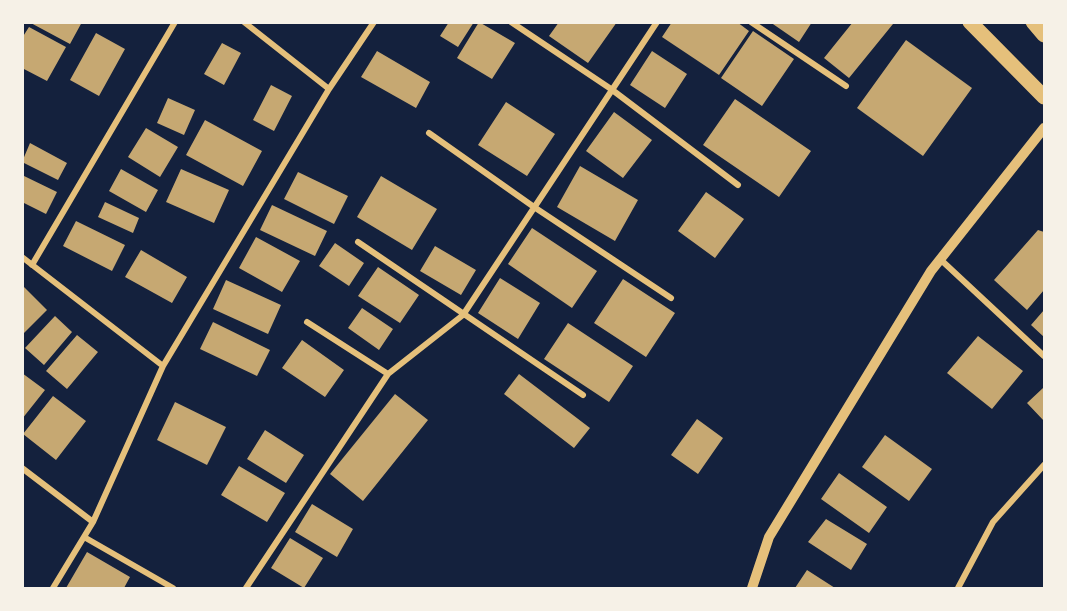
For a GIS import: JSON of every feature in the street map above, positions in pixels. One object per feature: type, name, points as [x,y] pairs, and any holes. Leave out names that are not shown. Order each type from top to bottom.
[{"type":"main road","points":[[970,22],[1044,97]]},
{"type":"main road","points":[[1033,22],[1044,35]]},
{"type":"street","points":[[32,265],[175,22]]},
{"type":"street","points":[[244,22],[329,89]]},
{"type":"street","points":[[54,588],[93,522],[163,366],[329,89],[374,22]]},
{"type":"street","points":[[511,22],[611,89],[738,185]]},
{"type":"street","points":[[246,588],[388,374],[463,315],[657,22]]},
{"type":"street","points":[[751,22],[846,86]]},
{"type":"street","points":[[752,588],[769,537],[940,259],[1044,128]]},
{"type":"street","points":[[429,133],[534,207],[671,298]]},
{"type":"street","points":[[358,242],[583,396]]},
{"type":"street","points":[[22,257],[163,366]]},
{"type":"street","points":[[940,259],[1044,356]]},
{"type":"street","points":[[308,322],[388,374]]},
{"type":"street","points":[[958,588],[993,522],[1044,465]]},
{"type":"street","points":[[22,468],[93,522]]},
{"type":"street","points":[[84,537],[173,588]]},
{"type":"building","points":[[29,22],[82,22],[70,44]]},
{"type":"building","points":[[449,22],[474,22],[458,47],[440,36]]},
{"type":"building","points":[[479,22],[515,43],[492,79],[457,58]]},
{"type":"building","points":[[559,22],[617,22],[588,63],[549,36]]},
{"type":"building","points":[[672,22],[737,22],[749,31],[719,75],[662,37]]},
{"type":"building","points":[[770,22],[812,22],[799,42]]},
{"type":"building","points":[[853,22],[893,24],[849,78],[824,58]]},
{"type":"building","points":[[29,27],[66,47],[47,81],[22,68],[22,38]]},
{"type":"building","points":[[753,31],[794,59],[762,106],[721,78]]},
{"type":"building","points":[[96,33],[125,49],[99,96],[70,80]]},
{"type":"building","points":[[906,40],[972,88],[923,156],[857,108]]},
{"type":"building","points":[[222,43],[241,53],[224,85],[204,74]]},
{"type":"building","points":[[377,51],[430,82],[416,108],[361,77]]},
{"type":"building","points":[[652,51],[687,74],[665,108],[630,85]]},
{"type":"building","points":[[271,85],[292,96],[274,131],[253,120]]},
{"type":"building","points":[[168,98],[195,110],[184,135],[157,123]]},
{"type":"building","points":[[735,99],[811,151],[779,197],[703,145]]},
{"type":"building","points":[[506,102],[555,134],[527,176],[478,145]]},
{"type":"building","points":[[614,112],[652,140],[623,178],[586,151]]},
{"type":"building","points":[[205,120],[262,151],[243,186],[186,155]]},
{"type":"building","points":[[146,128],[178,147],[160,177],[128,157]]},
{"type":"building","points":[[30,143],[67,163],[58,180],[22,162]]},
{"type":"building","points":[[580,166],[638,200],[615,241],[557,207]]},
{"type":"building","points":[[121,169],[158,190],[146,212],[109,191]]},
{"type":"building","points":[[181,169],[229,190],[214,223],[166,202]]},
{"type":"building","points":[[298,172],[348,196],[334,224],[284,199]]},
{"type":"building","points":[[22,175],[57,192],[46,214],[22,202]]},
{"type":"building","points":[[381,176],[437,209],[412,250],[357,217]]},
{"type":"building","points":[[706,192],[744,219],[715,258],[678,231]]},
{"type":"building","points":[[105,202],[139,218],[133,233],[98,217]]},
{"type":"building","points":[[272,205],[327,231],[315,256],[260,230]]},
{"type":"building","points":[[76,221],[125,245],[112,271],[63,246]]},
{"type":"building","points":[[532,228],[597,271],[572,308],[508,264]]},
{"type":"building","points":[[1038,230],[1044,232],[1044,290],[1027,310],[994,280]]},
{"type":"building","points":[[256,237],[300,261],[282,292],[239,268]]},
{"type":"building","points":[[335,243],[364,263],[349,286],[319,266]]},
{"type":"building","points":[[435,246],[476,270],[461,295],[420,271]]},
{"type":"building","points":[[141,250],[187,277],[172,303],[125,277]]},
{"type":"building","points":[[378,267],[419,295],[400,323],[358,296]]},
{"type":"building","points":[[500,278],[540,303],[518,339],[478,313]]},
{"type":"building","points":[[623,279],[675,313],[646,357],[594,323]]},
{"type":"building","points":[[226,280],[281,305],[268,334],[213,309]]},
{"type":"building","points":[[22,285],[47,310],[22,335]]},
{"type":"building","points":[[362,308],[393,329],[379,350],[348,328]]},
{"type":"building","points":[[1044,310],[1044,337],[1031,325]]},
{"type":"building","points":[[55,316],[72,332],[44,365],[25,348]]},
{"type":"building","points":[[213,322],[270,350],[257,376],[200,349]]},
{"type":"building","points":[[568,323],[633,366],[609,402],[544,359]]},
{"type":"building","points":[[77,335],[98,352],[67,389],[46,371]]},
{"type":"building","points":[[978,336],[1023,371],[992,409],[947,373]]},
{"type":"building","points":[[302,340],[344,370],[325,397],[282,368]]},
{"type":"building","points":[[22,373],[45,390],[22,419]]},
{"type":"building","points":[[519,374],[590,428],[574,448],[504,394]]},
{"type":"building","points":[[1043,388],[1044,390],[1044,421],[1027,403]]},
{"type":"building","points":[[395,394],[428,420],[363,501],[330,474]]},
{"type":"building","points":[[53,396],[86,421],[56,460],[23,434]]},
{"type":"building","points":[[175,402],[226,427],[207,465],[157,440]]},
{"type":"building","points":[[697,419],[723,438],[698,474],[671,455]]},
{"type":"building","points":[[265,430],[304,455],[286,483],[247,459]]},
{"type":"building","points":[[885,435],[932,469],[909,501],[862,467]]},
{"type":"building","points":[[239,466],[285,493],[267,522],[221,495]]},
{"type":"building","points":[[839,473],[887,507],[869,533],[821,499]]},
{"type":"building","points":[[312,504],[353,529],[337,557],[295,532]]},
{"type":"building","points":[[826,519],[867,544],[851,570],[808,542]]},
{"type":"building","points":[[290,538],[323,558],[304,588],[271,568]]},
{"type":"building","points":[[87,552],[130,577],[124,588],[66,588]]},
{"type":"building","points":[[807,570],[835,588],[795,588]]}]
